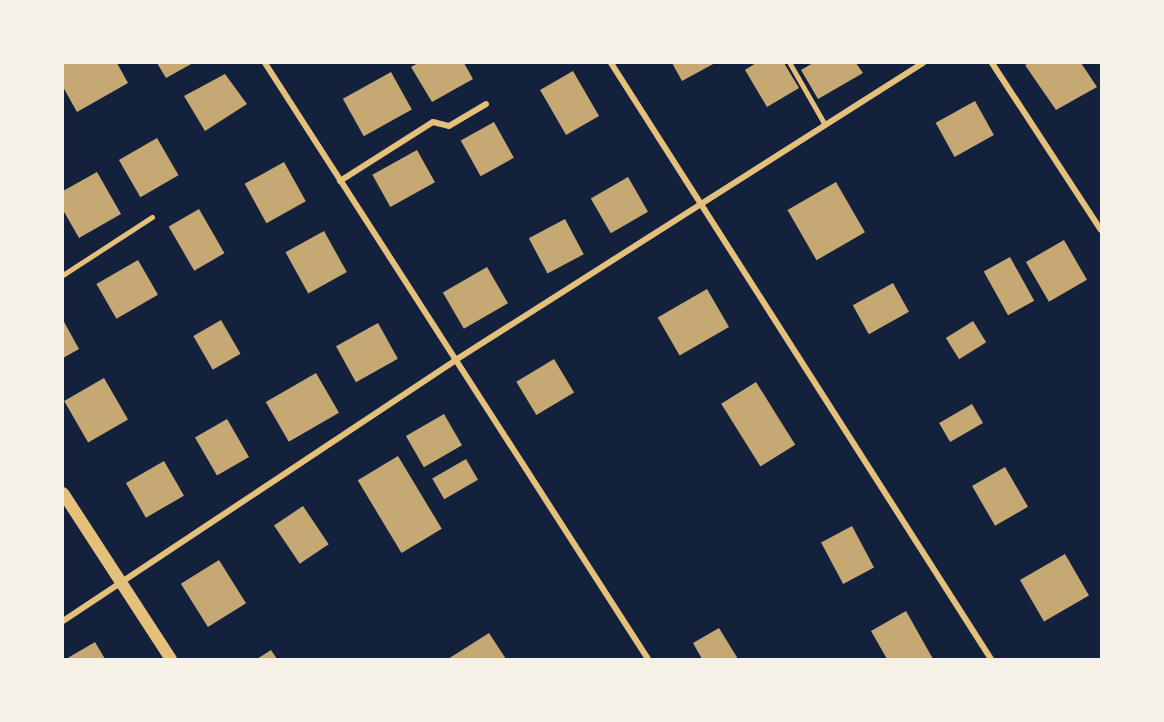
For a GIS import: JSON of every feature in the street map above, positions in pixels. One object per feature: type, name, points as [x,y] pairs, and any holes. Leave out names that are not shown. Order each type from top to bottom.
[{"type":"main road","points":[[63,493],[171,659]]},
{"type":"street","points":[[265,63],[454,361],[648,659]]},
{"type":"street","points":[[611,63],[699,206],[991,659]]},
{"type":"street","points":[[63,621],[123,584],[454,361],[923,63]]},
{"type":"street","points":[[992,63],[1101,230]]},
{"type":"street","points":[[340,181],[433,122],[449,126],[486,104]]},
{"type":"lane","points":[[790,63],[825,124]]},
{"type":"lane","points":[[63,275],[152,217]]},
{"type":"building","points":[[63,63],[117,63],[128,83],[77,112],[63,87]]},
{"type":"building","points":[[157,63],[193,63],[166,78]]},
{"type":"building","points":[[418,63],[464,63],[473,79],[432,102],[411,67]]},
{"type":"building","points":[[672,63],[715,63],[682,81]]},
{"type":"building","points":[[756,63],[784,63],[799,88],[767,107],[745,70]]},
{"type":"building","points":[[813,63],[856,63],[863,73],[818,99],[801,70]]},
{"type":"building","points":[[1030,63],[1081,63],[1097,87],[1056,110],[1025,65]]},
{"type":"building","points":[[573,71],[599,116],[566,135],[540,90]]},
{"type":"building","points":[[391,72],[412,110],[364,136],[343,99]]},
{"type":"building","points":[[225,74],[247,104],[205,131],[184,96]]},
{"type":"building","points":[[975,101],[994,135],[955,157],[936,123]]},
{"type":"building","points":[[494,122],[514,158],[481,176],[461,140]]},
{"type":"building","points":[[157,138],[178,175],[140,197],[119,160]]},
{"type":"building","points":[[417,150],[435,182],[390,207],[372,175]]},
{"type":"building","points":[[284,162],[306,201],[266,223],[245,184]]},
{"type":"building","points":[[97,172],[121,214],[79,238],[63,210],[63,191]]},
{"type":"building","points":[[628,177],[648,212],[611,233],[591,198]]},
{"type":"building","points":[[836,182],[865,232],[817,260],[788,210]]},
{"type":"building","points":[[199,209],[224,253],[194,271],[169,226]]},
{"type":"building","points":[[565,219],[584,254],[548,274],[529,238]]},
{"type":"building","points":[[324,231],[347,272],[308,293],[286,252]]},
{"type":"building","points":[[1064,240],[1087,280],[1049,302],[1026,262]]},
{"type":"building","points":[[1010,257],[1034,301],[1008,315],[984,272]]},
{"type":"building","points":[[138,260],[158,295],[116,319],[96,284]]},
{"type":"building","points":[[487,267],[508,303],[464,329],[443,292]]},
{"type":"building","points":[[893,283],[909,312],[869,334],[853,305]]},
{"type":"building","points":[[707,289],[729,327],[680,356],[658,318]]},
{"type":"building","points":[[63,320],[79,349],[63,358]]},
{"type":"building","points":[[221,320],[241,354],[213,370],[193,336]]},
{"type":"building","points":[[973,321],[986,342],[959,359],[946,338]]},
{"type":"building","points":[[378,323],[398,359],[356,382],[336,346]]},
{"type":"building","points":[[554,359],[574,392],[536,415],[516,382]]},
{"type":"building","points":[[316,373],[339,413],[289,442],[266,402]]},
{"type":"building","points":[[104,378],[128,420],[88,443],[64,401]]},
{"type":"building","points":[[756,382],[795,445],[760,466],[721,404]]},
{"type":"building","points":[[972,404],[983,423],[950,442],[939,423]]},
{"type":"building","points":[[444,414],[462,445],[424,467],[406,436]]},
{"type":"building","points":[[227,419],[249,457],[217,476],[195,438]]},
{"type":"building","points":[[398,456],[442,529],[401,553],[358,480]]},
{"type":"building","points":[[466,459],[478,480],[444,499],[432,478]]},
{"type":"building","points":[[164,461],[184,496],[146,518],[126,483]]},
{"type":"building","points":[[1005,467],[1028,507],[995,526],[972,486]]},
{"type":"building","points":[[303,506],[329,544],[300,564],[274,526]]},
{"type":"building","points":[[852,526],[874,567],[843,584],[821,542]]},
{"type":"building","points":[[1065,554],[1089,596],[1044,622],[1020,580]]},
{"type":"building","points":[[219,560],[246,603],[208,627],[181,584]]},
{"type":"building","points":[[906,611],[933,659],[887,659],[871,631]]},
{"type":"building","points":[[719,628],[738,659],[702,659],[693,643]]},
{"type":"building","points":[[489,633],[506,659],[448,659]]},
{"type":"building","points":[[95,642],[105,659],[66,659]]},
{"type":"building","points":[[271,650],[277,659],[257,659]]}]
